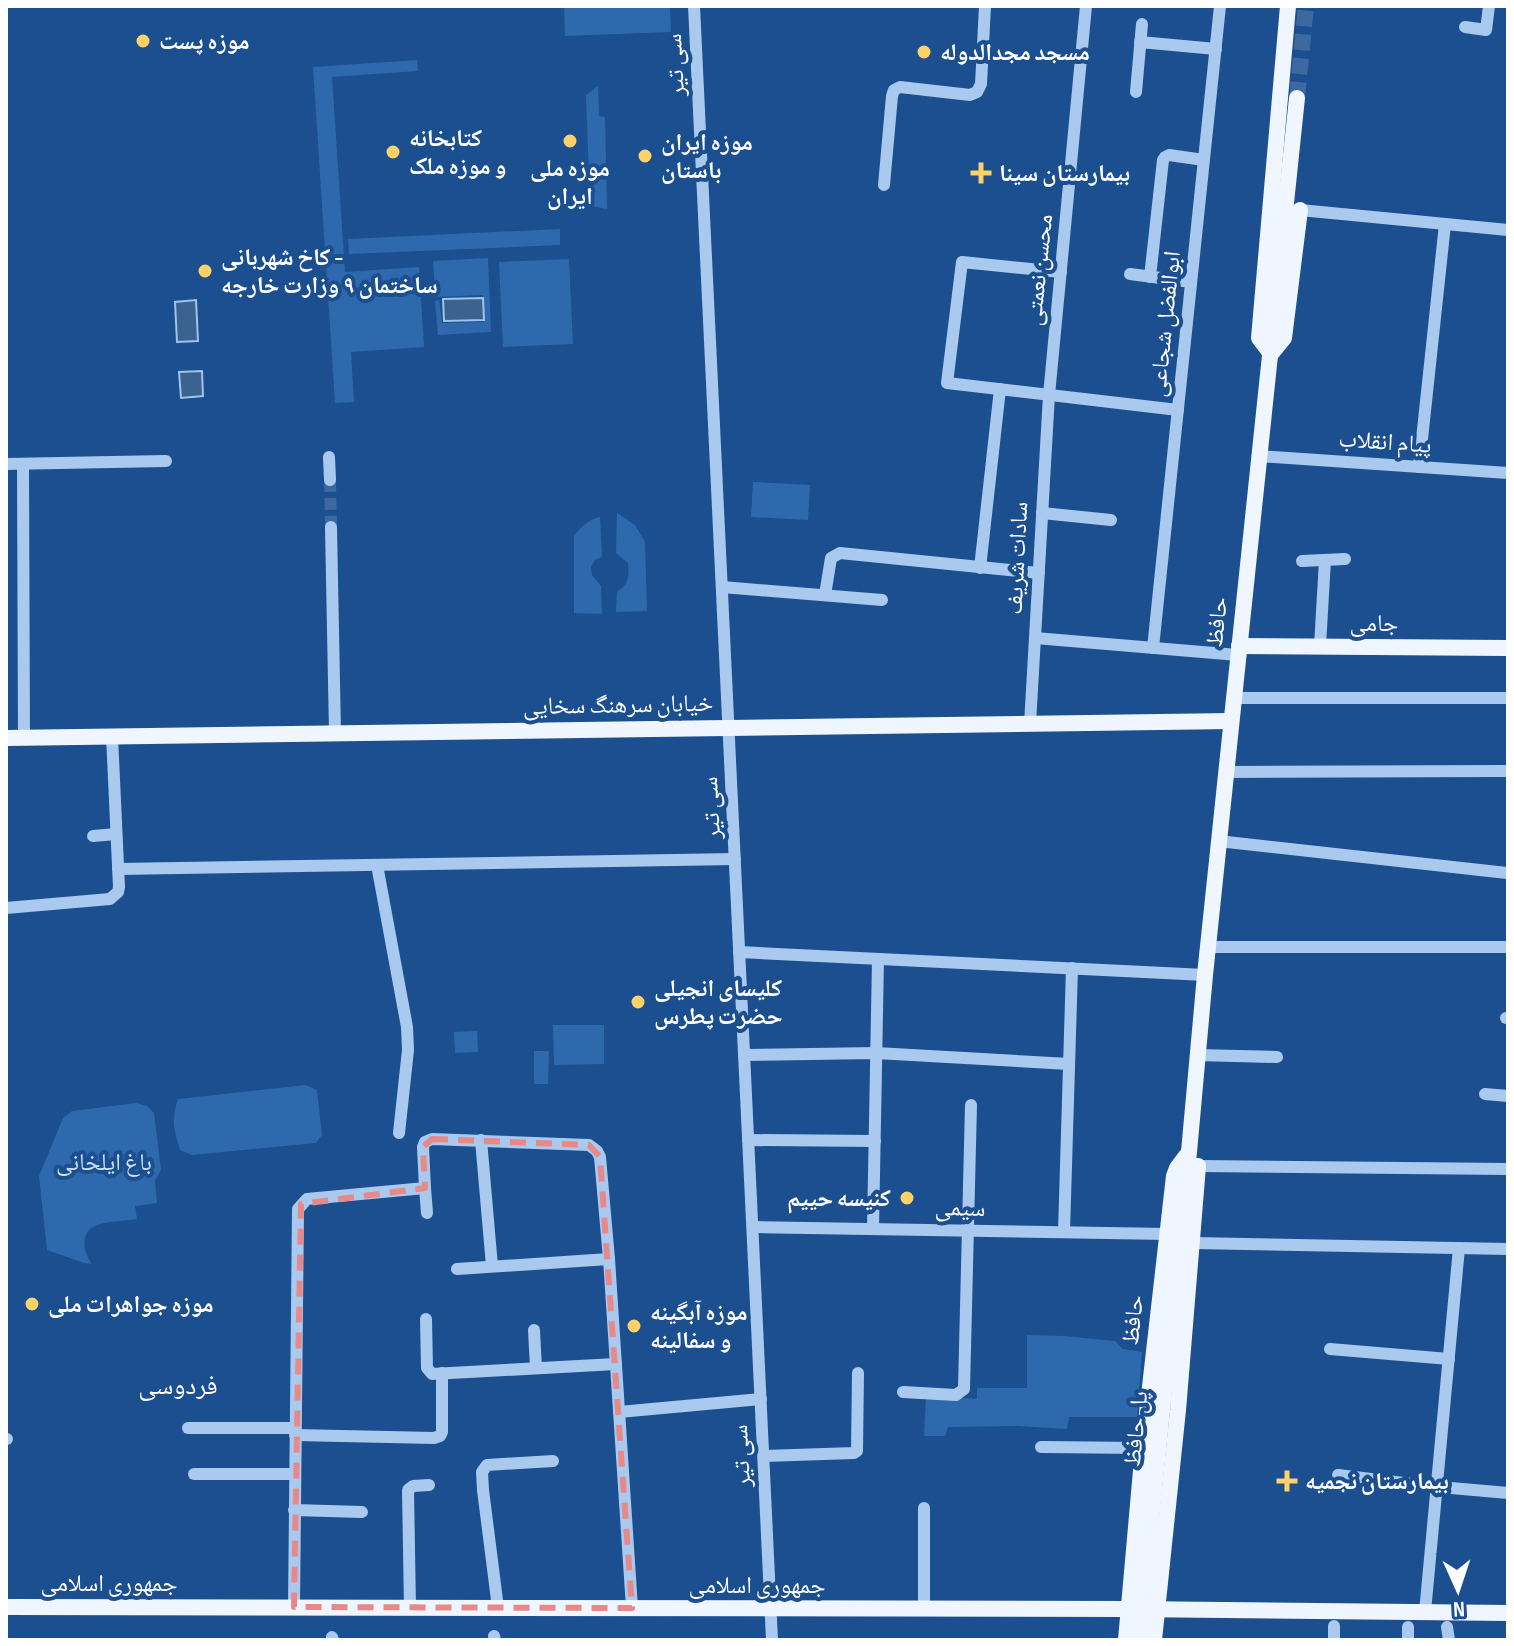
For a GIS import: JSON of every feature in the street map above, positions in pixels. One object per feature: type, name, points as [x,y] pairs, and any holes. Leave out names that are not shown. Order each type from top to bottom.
[{"type":"main road","points":[[1289,6],[1259,338],[1271,354],[1284,338],[1300,210]]},
{"type":"main road","name":"حافظ","points":[[1154,1640],[1193,1243],[1191,1161],[1196,1055],[1297,98]]},
{"type":"main road","name":"جامی","points":[[1238,650],[1320,646],[1508,648]]},
{"type":"main road","name":"خیابان سرهنگ سخایی","points":[[6,738],[1231,721]]},
{"type":"main road","name":"حافظ","points":[[1181,1222],[1191,1161]]},
{"type":"main road","name":"حافظ","points":[[1126,1640],[1143,1448],[1174,1176],[1177,1168],[1191,1161]]},
{"type":"main road","name":"پل حافظ","points":[[1139,1640],[1181,1222]]},
{"type":"main road","points":[[1137,1530],[1166,1535]]},
{"type":"main road","name":"جمهوری اسلامی","points":[[6,1607],[1158,1609],[1334,1626],[1408,1626],[1425,1612],[1447,1626],[1508,1613]]},
{"type":"street","name":"سی تیر","points":[[694,6],[772,1640]]},
{"type":"street","points":[[884,185],[894,90],[900,87],[970,95],[977,92],[981,84],[985,6]]},
{"type":"street","name":"محسن نعمتی","points":[[1049,395],[1086,6]]},
{"type":"street","name":"ابوالفضل شجاعی","points":[[1153,648],[1220,6]]},
{"type":"street","points":[[1465,27],[1486,30],[1489,6]]},
{"type":"street","points":[[1136,92],[1142,24]]},
{"type":"street","points":[[1140,42],[1216,49]]},
{"type":"street","points":[[1150,277],[1163,160],[1169,155],[1204,160]]},
{"type":"street","points":[[1300,210],[1508,230]]},
{"type":"street","points":[[1419,467],[1445,224]]},
{"type":"street","points":[[1061,272],[962,262],[947,383],[1178,410]]},
{"type":"street","points":[[1130,274],[1191,282]]},
{"type":"street","points":[[980,568],[1000,389]]},
{"type":"street","name":"سادات شریف","points":[[1030,724],[1049,395]]},
{"type":"street","name":"پیام انقلاب","points":[[1258,456],[1508,473]]},
{"type":"street","points":[[329,457],[330,480]]},
{"type":"street","points":[[6,464],[166,461]]},
{"type":"street","points":[[23,464],[24,738]]},
{"type":"street","points":[[1042,513],[1111,520]]},
{"type":"street","points":[[331,527],[335,733]]},
{"type":"street","points":[[825,595],[831,558],[840,553],[1039,573]]},
{"type":"street","points":[[1302,561],[1345,559]]},
{"type":"street","points":[[1320,646],[1325,560]]},
{"type":"street","points":[[722,587],[882,600]]},
{"type":"street","points":[[1035,638],[1153,648],[1238,650]]},
{"type":"street","points":[[1233,698],[1508,698]]},
{"type":"street","points":[[6,908],[110,899],[118,892],[112,736]]},
{"type":"street","points":[[1226,772],[1508,771]]},
{"type":"street","points":[[93,836],[116,834]]},
{"type":"street","points":[[1218,841],[1507,873]]},
{"type":"street","points":[[118,869],[735,859]]},
{"type":"street","points":[[377,865],[407,1027],[408,1050],[399,1133]]},
{"type":"street","points":[[1207,947],[1508,947]]},
{"type":"street","points":[[739,952],[1205,975]]},
{"type":"street","points":[[873,1229],[878,959]]},
{"type":"street","points":[[1064,1232],[1072,968]]},
{"type":"street","points":[[744,1055],[876,1053],[1069,1064]]},
{"type":"street","points":[[1196,1055],[1277,1057]]},
{"type":"street","points":[[1485,1094],[1508,1096]]},
{"type":"street","points":[[903,1392],[956,1395],[964,1389],[971,1105]]},
{"type":"street","points":[[427,1213],[423,1147],[425,1142],[432,1139],[589,1145],[600,1157],[632,1608]]},
{"type":"street","points":[[481,1140],[492,1266]]},
{"type":"street","points":[[748,1140],[875,1141]]},
{"type":"street","points":[[1191,1161],[1508,1169]]},
{"type":"street","points":[[294,1607],[296,1214],[307,1199],[425,1188]]},
{"type":"street","name":"سیمی","points":[[753,1227],[1167,1234]]},
{"type":"street","points":[[1193,1243],[1508,1249]]},
{"type":"street","points":[[1425,1612],[1459,1248]]},
{"type":"street","points":[[457,1269],[609,1259]]},
{"type":"street","points":[[426,1319],[427,1368],[432,1374],[616,1364]]},
{"type":"street","points":[[534,1330],[536,1368]]},
{"type":"street","points":[[1330,1349],[1449,1359]]},
{"type":"street","points":[[188,1428],[434,1438],[442,1432],[442,1373]]},
{"type":"street","points":[[764,1456],[857,1451],[858,1373]]},
{"type":"street","points":[[619,1412],[761,1399]]},
{"type":"street","points":[[1041,1447],[1143,1448]]},
{"type":"street","points":[[498,1608],[482,1472],[487,1465],[553,1461]]},
{"type":"street","points":[[194,1474],[295,1474]]},
{"type":"street","points":[[1338,1475],[1437,1487]]},
{"type":"street","points":[[410,1608],[408,1493],[410,1487],[429,1485]]},
{"type":"street","points":[[1451,1488],[1508,1493]]},
{"type":"street","points":[[924,1508],[924,1609]]},
{"type":"street","points":[[294,1510],[362,1512]]},
{"type":"highlighted area","points":[[432,1139],[589,1145],[600,1157],[632,1608],[294,1607],[301,1204],[425,1188],[423,1147]]},
{"type":"green space","points":[[564,6],[670,6],[671,32],[565,36]]},
{"type":"green space","points":[[417,60],[418,71],[332,77],[345,272],[419,267],[424,347],[351,352],[354,402],[335,403],[313,67]]},
{"type":"green space","points":[[598,86],[599,116],[605,117],[607,209],[590,206],[586,95]]},
{"type":"green space","points":[[560,229],[560,245],[349,254],[348,239]]},
{"type":"green space","points":[[488,258],[491,332],[438,335],[435,301],[439,300],[442,323],[484,322],[483,295],[435,297],[433,261]]},
{"type":"green space","points":[[569,259],[573,344],[503,347],[499,262]]},
{"type":"green space","points":[[753,482],[810,485],[808,520],[751,517]]},
{"type":"green space","points":[[617,513],[635,525],[645,542],[647,611],[616,612],[617,592],[626,583],[628,572],[628,563],[616,553]]},
{"type":"green space","points":[[600,517],[602,557],[595,560],[591,567],[592,575],[601,586],[602,614],[574,613],[574,536],[586,524]]},
{"type":"green space","points":[[553,1025],[604,1025],[604,1064],[554,1065]]},
{"type":"green space","points":[[477,1031],[478,1052],[455,1053],[454,1032]]},
{"type":"green space","points":[[534,1051],[549,1051],[548,1084],[534,1084]]},
{"type":"green space","points":[[306,1085],[317,1090],[322,1135],[316,1143],[192,1155],[180,1150],[174,1125],[178,1099]]},
{"type":"green space","name":"باغ ایلخانی","points":[[136,1103],[147,1106],[154,1113],[161,1170],[155,1180],[157,1203],[135,1206],[137,1219],[91,1228],[84,1243],[92,1264],[47,1250],[39,1176],[63,1118],[72,1111]]},
{"type":"green space","points":[[1027,1335],[1115,1341],[1123,1349],[1142,1352],[1137,1417],[1069,1417],[1067,1429],[948,1427],[945,1436],[924,1436],[926,1396],[977,1399],[977,1388],[1027,1388]]},
{"type":"shaded area","points":[[483,298],[484,320],[444,321],[443,299]]},
{"type":"shaded area","points":[[196,300],[198,341],[177,342],[175,302]]},
{"type":"shaded area","points":[[202,371],[203,396],[181,398],[179,372]]},
{"type":"tunnel","points":[[1297,98],[1306,6]]},
{"type":"tunnel","points":[[330,480],[331,527]]},
{"type":"place","name":"موزه پست","points":[[143,41]]},
{"type":"place","name":"مسجد مجدالدوله","points":[[924,52]]},
{"type":"place","name":"موزه ملی ایران","points":[[570,141]]},
{"type":"place","name":"کتابخانه و موزه ملک","points":[[393,152]]},
{"type":"place","name":"موزه ایران باستان","points":[[645,156]]},
{"type":"place","name":"بیمارستان سینا","points":[[981,173]]},
{"type":"place","name":"کاخ شهربانی - ساختمان ۹ وزارت خارجه","points":[[205,271]]},
{"type":"place","name":"کلیسای انجیلی حضرت پطرس","points":[[638,1002]]},
{"type":"place","name":"کنیسه حییم","points":[[907,1198]]},
{"type":"place","name":"موزه جواهرات ملی","points":[[32,1304]]},
{"type":"place","name":"موزه آبگینه و سفالینه","points":[[634,1326]]},
{"type":"place","name":"بیمارستان نجمیه","points":[[1287,1481]]},
{"type":"district","name":"فردوسی","points":[[178,1386]]}]
